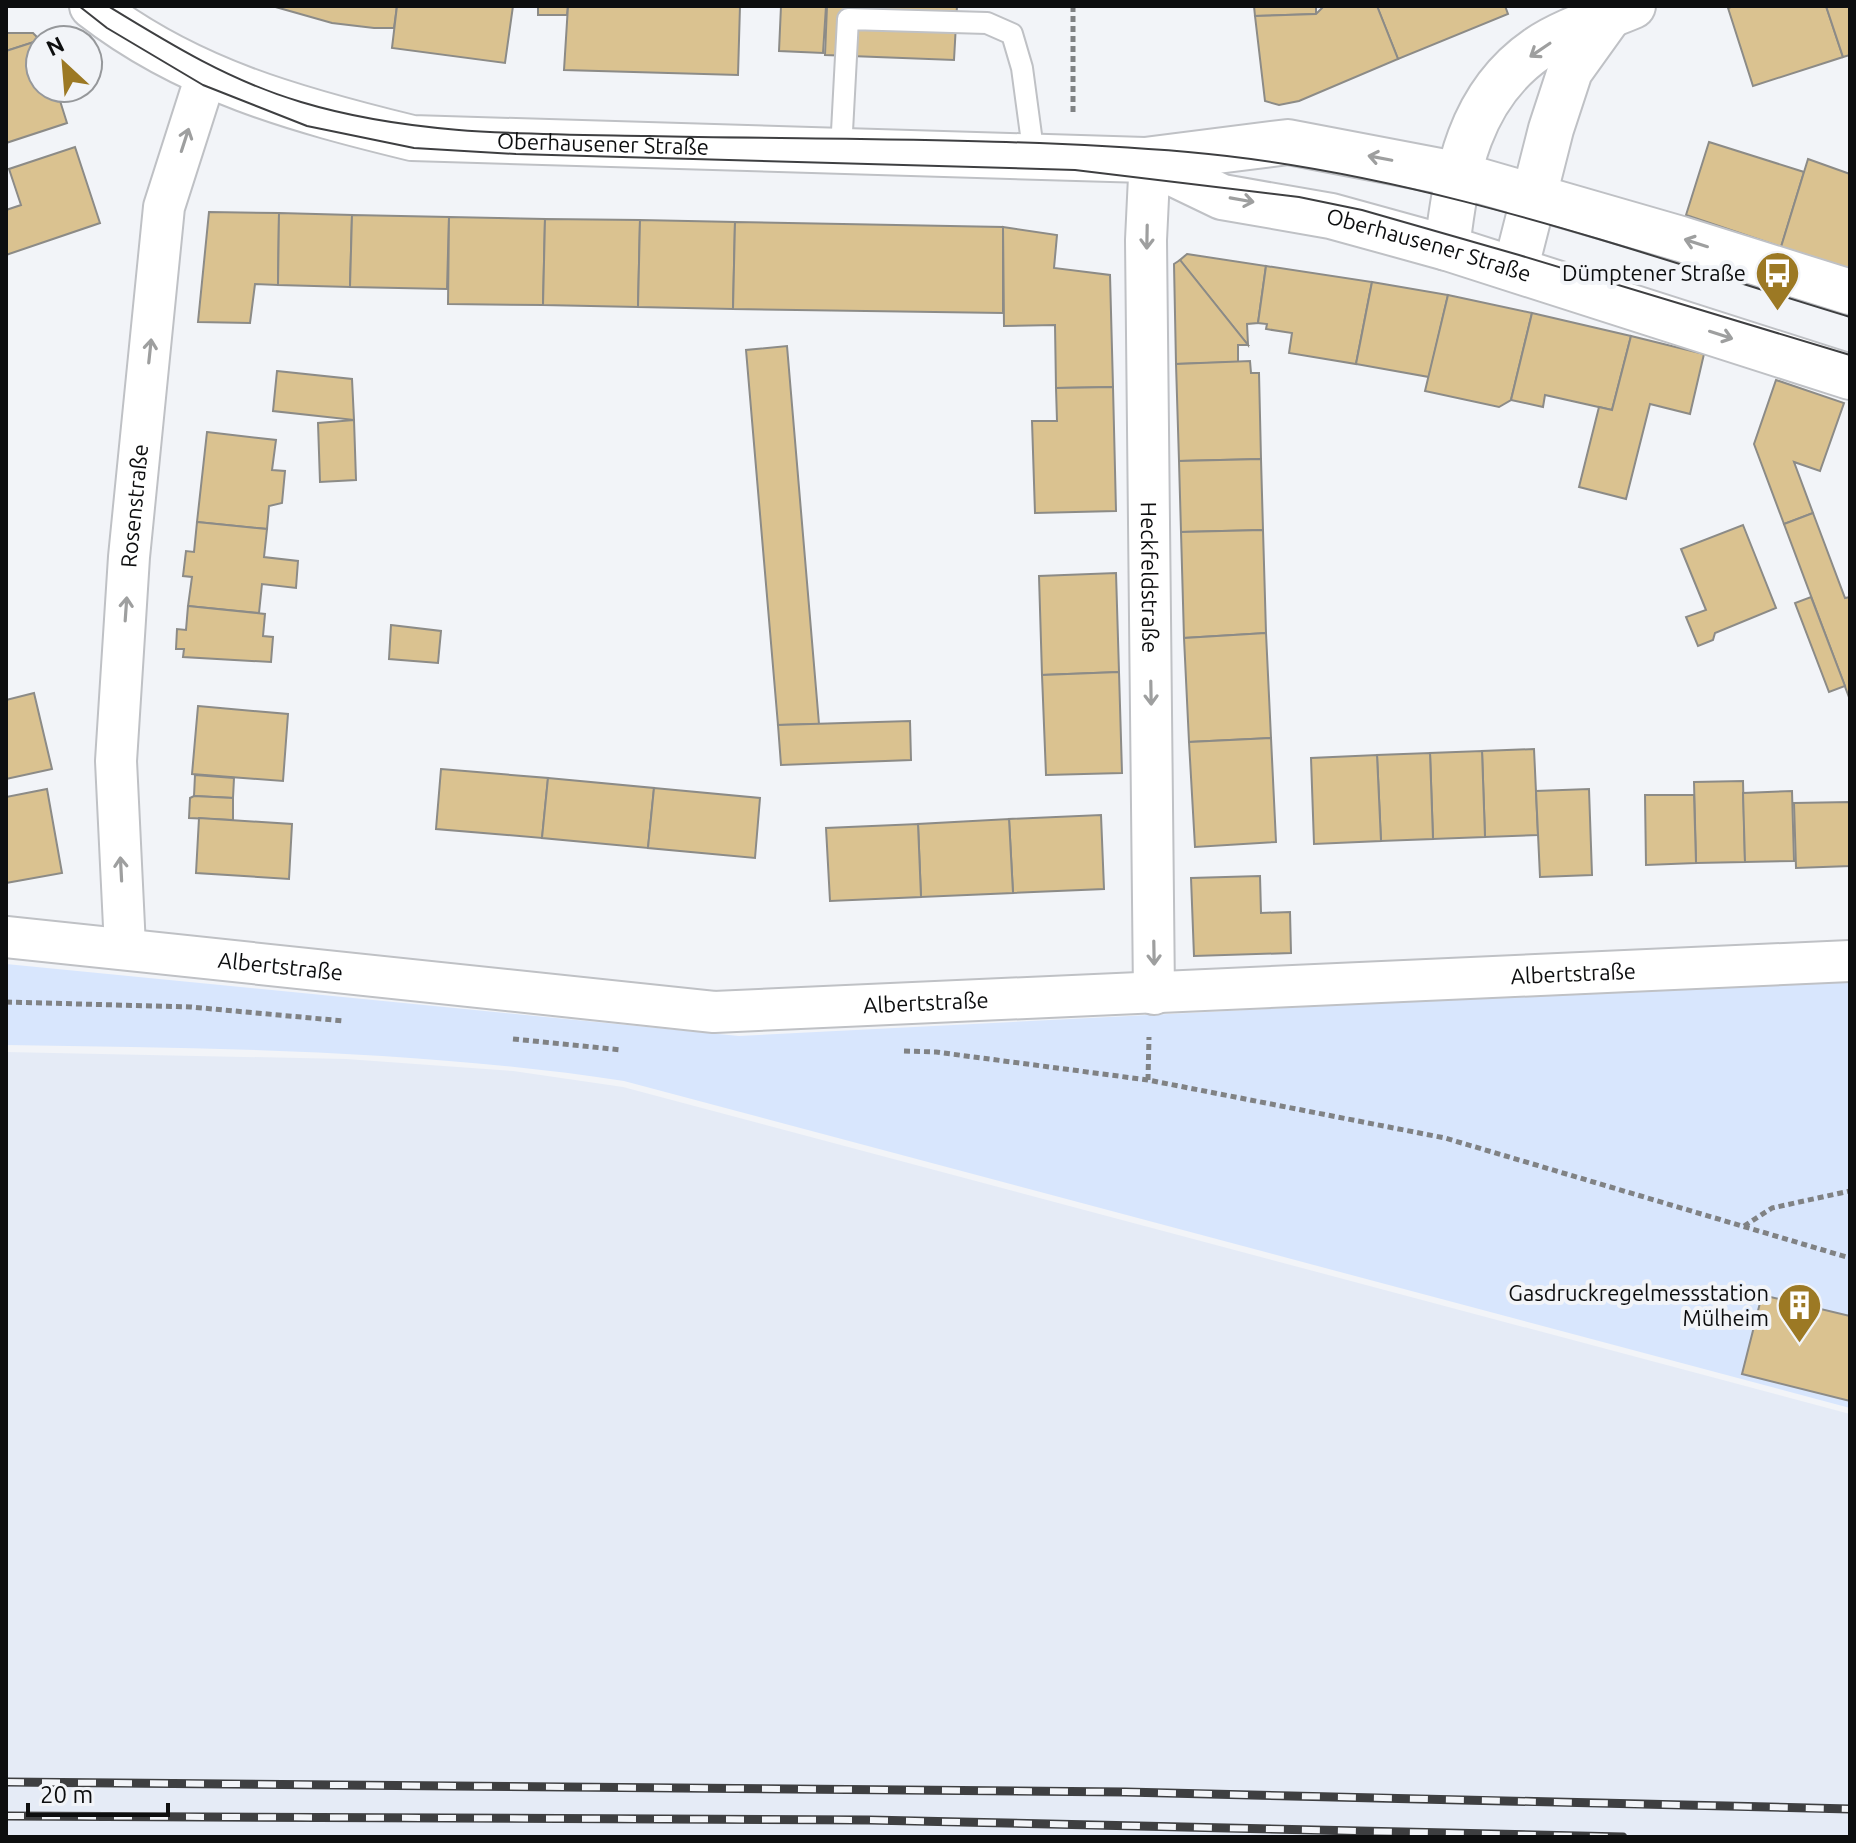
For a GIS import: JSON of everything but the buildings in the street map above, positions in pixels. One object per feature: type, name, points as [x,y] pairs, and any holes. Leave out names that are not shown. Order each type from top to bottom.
[{"type":"main road","name":"Oberhausener Straße","points":[[92,6],[202,73],[297,110],[412,138],[1145,160],[1288,142],[1456,174],[1850,292]]},
{"type":"main road","points":[[1447,248],[1456,174],[1481,111],[1497,87],[1538,48],[1621,11]]},
{"type":"main road","points":[[1508,267],[1519,255],[1570,71],[1621,11]]},
{"type":"main road","name":"Oberhausener Straße","points":[[1145,160],[1222,197],[1331,216],[1447,248],[1850,377]]},
{"type":"street","name":"Rosenstraße","points":[[125,947],[116,761],[129,557],[164,207],[203,85],[202,73]]},
{"type":"street","name":"Heckfeldstraße","points":[[1145,160],[1149,177],[1146,240],[1154,994]]},
{"type":"street","name":"Albertstraße","points":[[6,937],[125,947],[714,1012],[1850,961]]},
{"type":"lane","points":[[841,150],[848,19],[987,23],[1012,34],[1054,158]]},
{"type":"path","points":[[1054,158],[1073,6]]},
{"type":"path","points":[[6,1002],[191,1007],[356,1022]]},
{"type":"path","points":[[504,1037],[624,1050]]},
{"type":"path","points":[[893,1051],[936,1052],[1148,1080],[1445,1138],[1850,1258]]},
{"type":"path","points":[[1744,1226],[1772,1208],[1850,1191]]},
{"type":"shaded area","points":[[6,964],[739,1036],[1850,979],[1850,1408],[624,1081],[470,1063],[316,1052],[6,1045]]},
{"type":"shaded area","points":[[6,1052],[346,1059],[513,1071],[623,1087],[1850,1414],[1850,1837],[6,1837]]},
{"type":"tram line","points":[[79,6],[107,28],[203,85],[307,126],[414,148],[516,154],[1075,170],[1299,197],[1362,210],[1519,255],[1850,355]]},
{"type":"tram line","points":[[108,6],[178,48],[250,83],[301,102],[387,121],[517,133],[1121,147],[1273,162],[1357,177],[1523,217],[1850,317]]},
{"type":"railway","points":[[6,1782],[1125,1792],[1850,1809]]},
{"type":"railway","points":[[6,1816],[869,1820],[1623,1837]]},
{"type":"place","name":"Dümptener Straße","points":[[1777,312]]},
{"type":"place","name":"Gasdruckregelmessstation Mülheim","points":[[1800,1345]]}]
